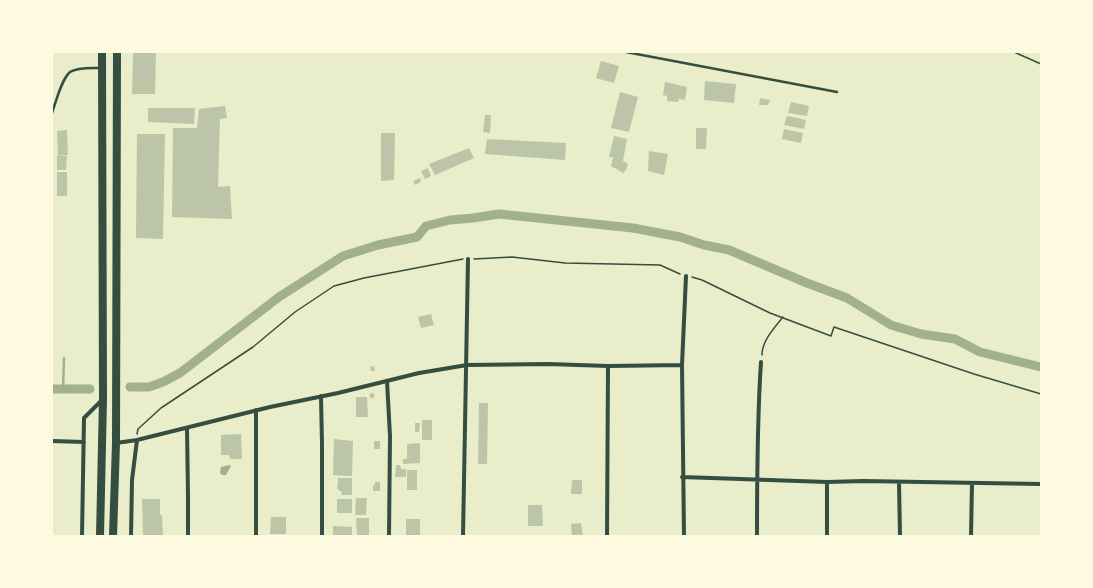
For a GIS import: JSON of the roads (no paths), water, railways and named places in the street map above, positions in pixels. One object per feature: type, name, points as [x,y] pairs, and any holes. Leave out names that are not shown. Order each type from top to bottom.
[{"type":"highway","points":[[100,536],[103,399],[102,52]]},
{"type":"highway","points":[[113,536],[116,443],[117,52]]},
{"type":"street","points":[[462,536],[467,365],[468,259]]},
{"type":"street","points":[[684,536],[682,477],[682,365],[686,276]]},
{"type":"street","points":[[757,536],[761,362]]},
{"type":"street","points":[[116,443],[137,440],[256,410],[338,393],[433,370],[467,365],[682,365]]},
{"type":"street","points":[[607,536],[608,366]]},
{"type":"street","points":[[387,381],[390,436],[389,536]]},
{"type":"street","points":[[320,396],[322,445],[322,536]]},
{"type":"street","points":[[82,536],[84,418],[103,399]]},
{"type":"street","points":[[256,410],[256,536]]},
{"type":"street","points":[[187,428],[188,536]]},
{"type":"street","points":[[131,536],[132,480],[137,440]]},
{"type":"street","points":[[52,441],[84,442]]},
{"type":"street","points":[[682,477],[827,482],[863,481],[1041,484]]},
{"type":"street","points":[[827,482],[827,536]]},
{"type":"street","points":[[898,482],[900,536]]},
{"type":"street","points":[[971,536],[972,483]]},
{"type":"lane","points":[[626,52],[837,92]]},
{"type":"lane","points":[[52,113],[62,83],[70,72],[83,68],[102,68]]},
{"type":"waterway","points":[[130,387],[149,387],[163,382],[180,373],[279,297],[343,256],[378,245],[417,237],[426,226],[450,220],[499,214],[633,228],[680,237],[704,245],[729,250],[847,298],[891,325],[921,334],[955,339],[980,352],[1041,367]]},
{"type":"waterway","points":[[63,389],[64,358]]},
{"type":"waterway","points":[[52,389],[90,389]]}]
